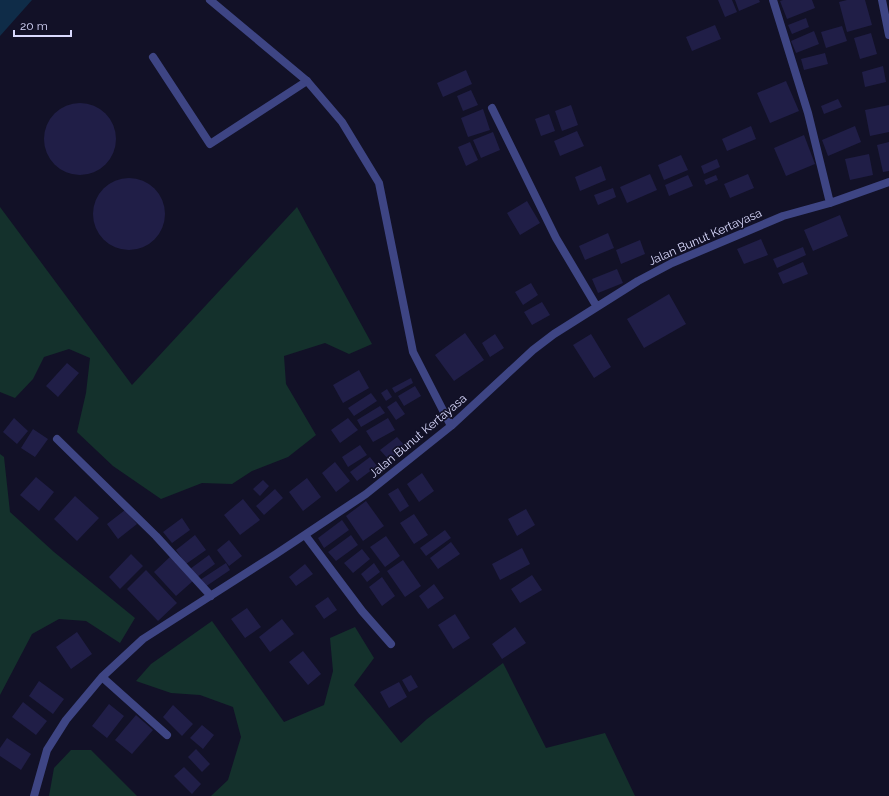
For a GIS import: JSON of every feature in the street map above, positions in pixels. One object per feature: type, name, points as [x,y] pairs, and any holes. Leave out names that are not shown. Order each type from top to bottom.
[{"type":"street","points":[[210,0],[306,81],[342,122],[379,183],[413,352],[451,426]]},
{"type":"street","points":[[773,0],[808,113],[830,203]]},
{"type":"street","points":[[882,0],[889,36]]},
{"type":"street","points":[[153,57],[210,144],[306,81]]},
{"type":"street","points":[[492,108],[556,238],[596,307]]},
{"type":"street","name":"Jalan Bunut Kertayasa","points":[[34,796],[47,750],[66,720],[102,677],[143,639],[212,596],[366,494],[451,426],[533,350],[596,307],[672,263],[784,216],[830,203],[889,182]]},
{"type":"street","points":[[57,439],[156,536],[212,596]]},
{"type":"street","points":[[305,535],[362,611],[391,644]]},
{"type":"street","points":[[102,677],[167,735]]},
{"type":"green space","points":[[0,207],[132,385],[297,207],[372,344],[349,354],[325,343],[284,356],[286,384],[316,435],[288,457],[252,471],[232,484],[202,483],[161,499],[113,466],[77,432],[86,393],[90,358],[69,349],[44,357],[33,379],[15,398],[0,392]]},
{"type":"green space","points":[[0,454],[4,457],[10,512],[54,552],[135,618],[120,643],[86,621],[59,619],[32,634],[0,695]]},
{"type":"green space","points":[[212,621],[284,722],[324,705],[333,671],[330,638],[355,627],[374,658],[354,685],[401,743],[427,719],[503,663],[546,748],[605,733],[635,796],[211,796],[228,780],[241,737],[233,707],[200,695],[171,693],[136,681],[151,664]]},
{"type":"green space","points":[[71,750],[91,750],[137,796],[49,796],[54,768]]},
{"type":"water","points":[[0,0],[32,0],[0,36]]},
{"type":"building","points":[[718,0],[732,0],[737,12],[725,17]]},
{"type":"building","points":[[735,0],[759,0],[760,2],[739,11]]},
{"type":"building","points":[[812,0],[815,8],[787,19],[780,1]]},
{"type":"building","points":[[847,0],[865,0],[872,25],[847,32],[839,2]]},
{"type":"building","points":[[806,18],[809,27],[792,34],[788,25]]},
{"type":"building","points":[[715,25],[721,39],[692,51],[686,37]]},
{"type":"building","points":[[842,26],[847,41],[826,48],[821,32]]},
{"type":"building","points":[[814,31],[819,44],[796,53],[791,41]]},
{"type":"building","points":[[871,33],[877,54],[860,59],[854,38]]},
{"type":"building","points":[[825,53],[828,64],[804,70],[801,59]]},
{"type":"building","points":[[883,66],[886,82],[865,87],[862,72]]},
{"type":"building","points":[[466,70],[472,84],[443,97],[437,83]]},
{"type":"building","points":[[786,81],[799,111],[770,123],[757,93]]},
{"type":"building","points":[[471,90],[478,105],[463,111],[457,96]]},
{"type":"building","points":[[838,99],[842,107],[824,114],[821,106]]},
{"type":"building","points":[[73,103],[87,103],[106,113],[116,132],[116,146],[106,165],[87,175],[73,175],[54,165],[44,146],[44,132],[54,113]]},
{"type":"building","points":[[571,105],[578,125],[562,131],[555,111]]},
{"type":"building","points":[[889,105],[889,132],[870,136],[865,110]]},
{"type":"building","points":[[483,109],[490,130],[468,137],[461,118]]},
{"type":"building","points":[[549,114],[555,131],[541,136],[535,119]]},
{"type":"building","points":[[751,126],[756,139],[727,151],[722,139]]},
{"type":"building","points":[[855,126],[861,142],[828,156],[822,140]]},
{"type":"building","points":[[577,131],[584,146],[560,156],[554,141]]},
{"type":"building","points":[[493,132],[500,150],[481,158],[473,140]]},
{"type":"building","points":[[804,135],[815,164],[786,176],[774,148]]},
{"type":"building","points":[[470,142],[478,160],[466,166],[458,147]]},
{"type":"building","points":[[889,142],[889,171],[883,172],[877,145]]},
{"type":"building","points":[[869,154],[873,175],[850,180],[845,159]]},
{"type":"building","points":[[681,155],[688,170],[664,180],[658,165]]},
{"type":"building","points":[[717,159],[720,167],[704,174],[701,166]]},
{"type":"building","points":[[601,166],[606,180],[580,191],[575,177]]},
{"type":"building","points":[[650,174],[657,190],[627,203],[620,187]]},
{"type":"building","points":[[748,174],[754,188],[730,198],[724,184]]},
{"type":"building","points":[[688,175],[693,186],[669,196],[665,185]]},
{"type":"building","points":[[716,175],[718,180],[706,185],[704,180]]},
{"type":"building","points":[[122,178],[136,178],[155,188],[165,207],[165,221],[155,240],[136,250],[122,250],[103,240],[93,221],[93,207],[103,188]]},
{"type":"building","points":[[613,188],[616,197],[598,205],[594,195]]},
{"type":"building","points":[[527,201],[540,223],[520,235],[507,213]]},
{"type":"building","points":[[840,215],[848,236],[813,251],[804,230]]},
{"type":"building","points":[[608,233],[614,248],[585,260],[579,246]]},
{"type":"building","points":[[761,239],[768,255],[744,264],[737,249]]},
{"type":"building","points":[[640,240],[645,254],[621,264],[616,250]]},
{"type":"building","points":[[803,247],[806,255],[777,268],[773,259]]},
{"type":"building","points":[[803,262],[808,274],[783,284],[778,273]]},
{"type":"building","points":[[617,269],[623,283],[598,293],[592,279]]},
{"type":"building","points":[[531,283],[538,295],[523,305],[515,292]]},
{"type":"building","points":[[669,294],[686,324],[644,348],[627,319]]},
{"type":"building","points":[[542,302],[550,315],[532,325],[524,312]]},
{"type":"building","points":[[465,333],[484,360],[454,381],[435,355]]},
{"type":"building","points":[[495,334],[504,348],[490,357],[482,343]]},
{"type":"building","points":[[591,334],[611,367],[594,378],[573,345]]},
{"type":"building","points":[[67,363],[79,373],[58,397],[46,386]]},
{"type":"building","points":[[359,370],[369,388],[343,403],[333,385]]},
{"type":"building","points":[[411,378],[413,383],[395,393],[392,388]]},
{"type":"building","points":[[415,386],[421,396],[404,406],[398,396]]},
{"type":"building","points":[[387,389],[392,397],[386,401],[381,393]]},
{"type":"building","points":[[371,393],[377,401],[354,416],[348,408]]},
{"type":"building","points":[[396,401],[405,414],[396,420],[387,407]]},
{"type":"building","points":[[380,406],[385,413],[361,427],[357,420]]},
{"type":"building","points":[[14,418],[28,431],[17,444],[3,432]]},
{"type":"building","points":[[348,418],[358,430],[340,443],[331,430]]},
{"type":"building","points":[[388,418],[395,430],[373,442],[366,431]]},
{"type":"building","points":[[33,429],[48,439],[35,457],[21,448]]},
{"type":"building","points":[[397,437],[406,447],[389,460],[380,450]]},
{"type":"building","points":[[360,445],[367,455],[348,467],[342,457]]},
{"type":"building","points":[[370,457],[377,466],[357,481],[350,472]]},
{"type":"building","points":[[335,462],[350,481],[336,492],[322,473]]},
{"type":"building","points":[[422,473],[434,491],[419,502],[407,484]]},
{"type":"building","points":[[36,477],[54,492],[39,511],[20,495]]},
{"type":"building","points":[[307,478],[321,497],[303,511],[289,492]]},
{"type":"building","points":[[263,480],[269,486],[260,496],[253,489]]},
{"type":"building","points":[[398,488],[409,506],[400,512],[388,494]]},
{"type":"building","points":[[275,489],[283,498],[264,515],[256,506]]},
{"type":"building","points":[[75,496],[99,518],[77,541],[54,519]]},
{"type":"building","points":[[243,499],[260,520],[240,535],[224,515]]},
{"type":"building","points":[[366,501],[384,526],[363,541],[346,516]]},
{"type":"building","points":[[526,509],[535,525],[517,536],[508,519]]},
{"type":"building","points":[[125,510],[137,524],[118,539],[107,524]]},
{"type":"building","points":[[414,514],[428,535],[414,544],[400,523]]},
{"type":"building","points":[[182,518],[190,530],[172,543],[163,532]]},
{"type":"building","points":[[342,520],[349,530],[324,548],[318,538]]},
{"type":"building","points":[[445,530],[451,538],[426,556],[420,548]]},
{"type":"building","points":[[195,535],[206,550],[186,564],[176,550]]},
{"type":"building","points":[[351,535],[358,545],[336,561],[328,552]]},
{"type":"building","points":[[386,536],[400,556],[385,567],[370,547]]},
{"type":"building","points":[[229,540],[242,556],[229,566],[217,550]]},
{"type":"building","points":[[451,542],[460,554],[438,569],[430,558]]},
{"type":"building","points":[[522,548],[530,564],[500,580],[492,564]]},
{"type":"building","points":[[362,549],[370,559],[353,573],[344,563]]},
{"type":"building","points":[[131,554],[143,566],[120,589],[109,577]]},
{"type":"building","points":[[172,555],[194,580],[176,596],[154,572]]},
{"type":"building","points":[[209,555],[215,564],[197,577],[190,569]]},
{"type":"building","points":[[403,560],[421,586],[405,597],[387,571]]},
{"type":"building","points":[[226,563],[230,570],[205,587],[200,580]]},
{"type":"building","points":[[374,563],[380,572],[367,582],[361,574]]},
{"type":"building","points":[[305,564],[313,574],[296,586],[289,577]]},
{"type":"building","points":[[146,570],[177,603],[158,621],[127,589]]},
{"type":"building","points":[[532,575],[542,590],[520,603],[511,589]]},
{"type":"building","points":[[382,577],[395,596],[382,606],[369,587]]},
{"type":"building","points":[[434,584],[444,598],[428,609],[419,596]]},
{"type":"building","points":[[328,597],[337,610],[324,619],[315,606]]},
{"type":"building","points":[[247,608],[261,627],[245,638],[231,619]]},
{"type":"building","points":[[455,614],[470,638],[453,649],[438,625]]},
{"type":"building","points":[[282,619],[294,634],[270,652],[259,637]]},
{"type":"building","points":[[515,627],[526,643],[502,659],[492,644]]},
{"type":"building","points":[[77,632],[92,654],[71,669],[56,647]]},
{"type":"building","points":[[303,651],[321,674],[308,685],[289,662]]},
{"type":"building","points":[[411,675],[418,687],[409,692],[402,680]]},
{"type":"building","points":[[39,681],[64,699],[53,714],[29,696]]},
{"type":"building","points":[[399,682],[407,697],[389,708],[380,692]]},
{"type":"building","points":[[23,702],[47,721],[36,735],[12,717]]},
{"type":"building","points":[[109,704],[124,716],[107,738],[92,726]]},
{"type":"building","points":[[173,705],[193,724],[182,736],[163,717]]},
{"type":"building","points":[[136,715],[153,730],[132,754],[115,740]]},
{"type":"building","points":[[202,725],[214,735],[203,749],[190,738]]},
{"type":"building","points":[[7,738],[31,754],[21,770],[0,756],[0,748]]},
{"type":"building","points":[[196,749],[210,764],[202,772],[188,757]]},
{"type":"building","points":[[184,767],[201,784],[192,794],[174,776]]}]
